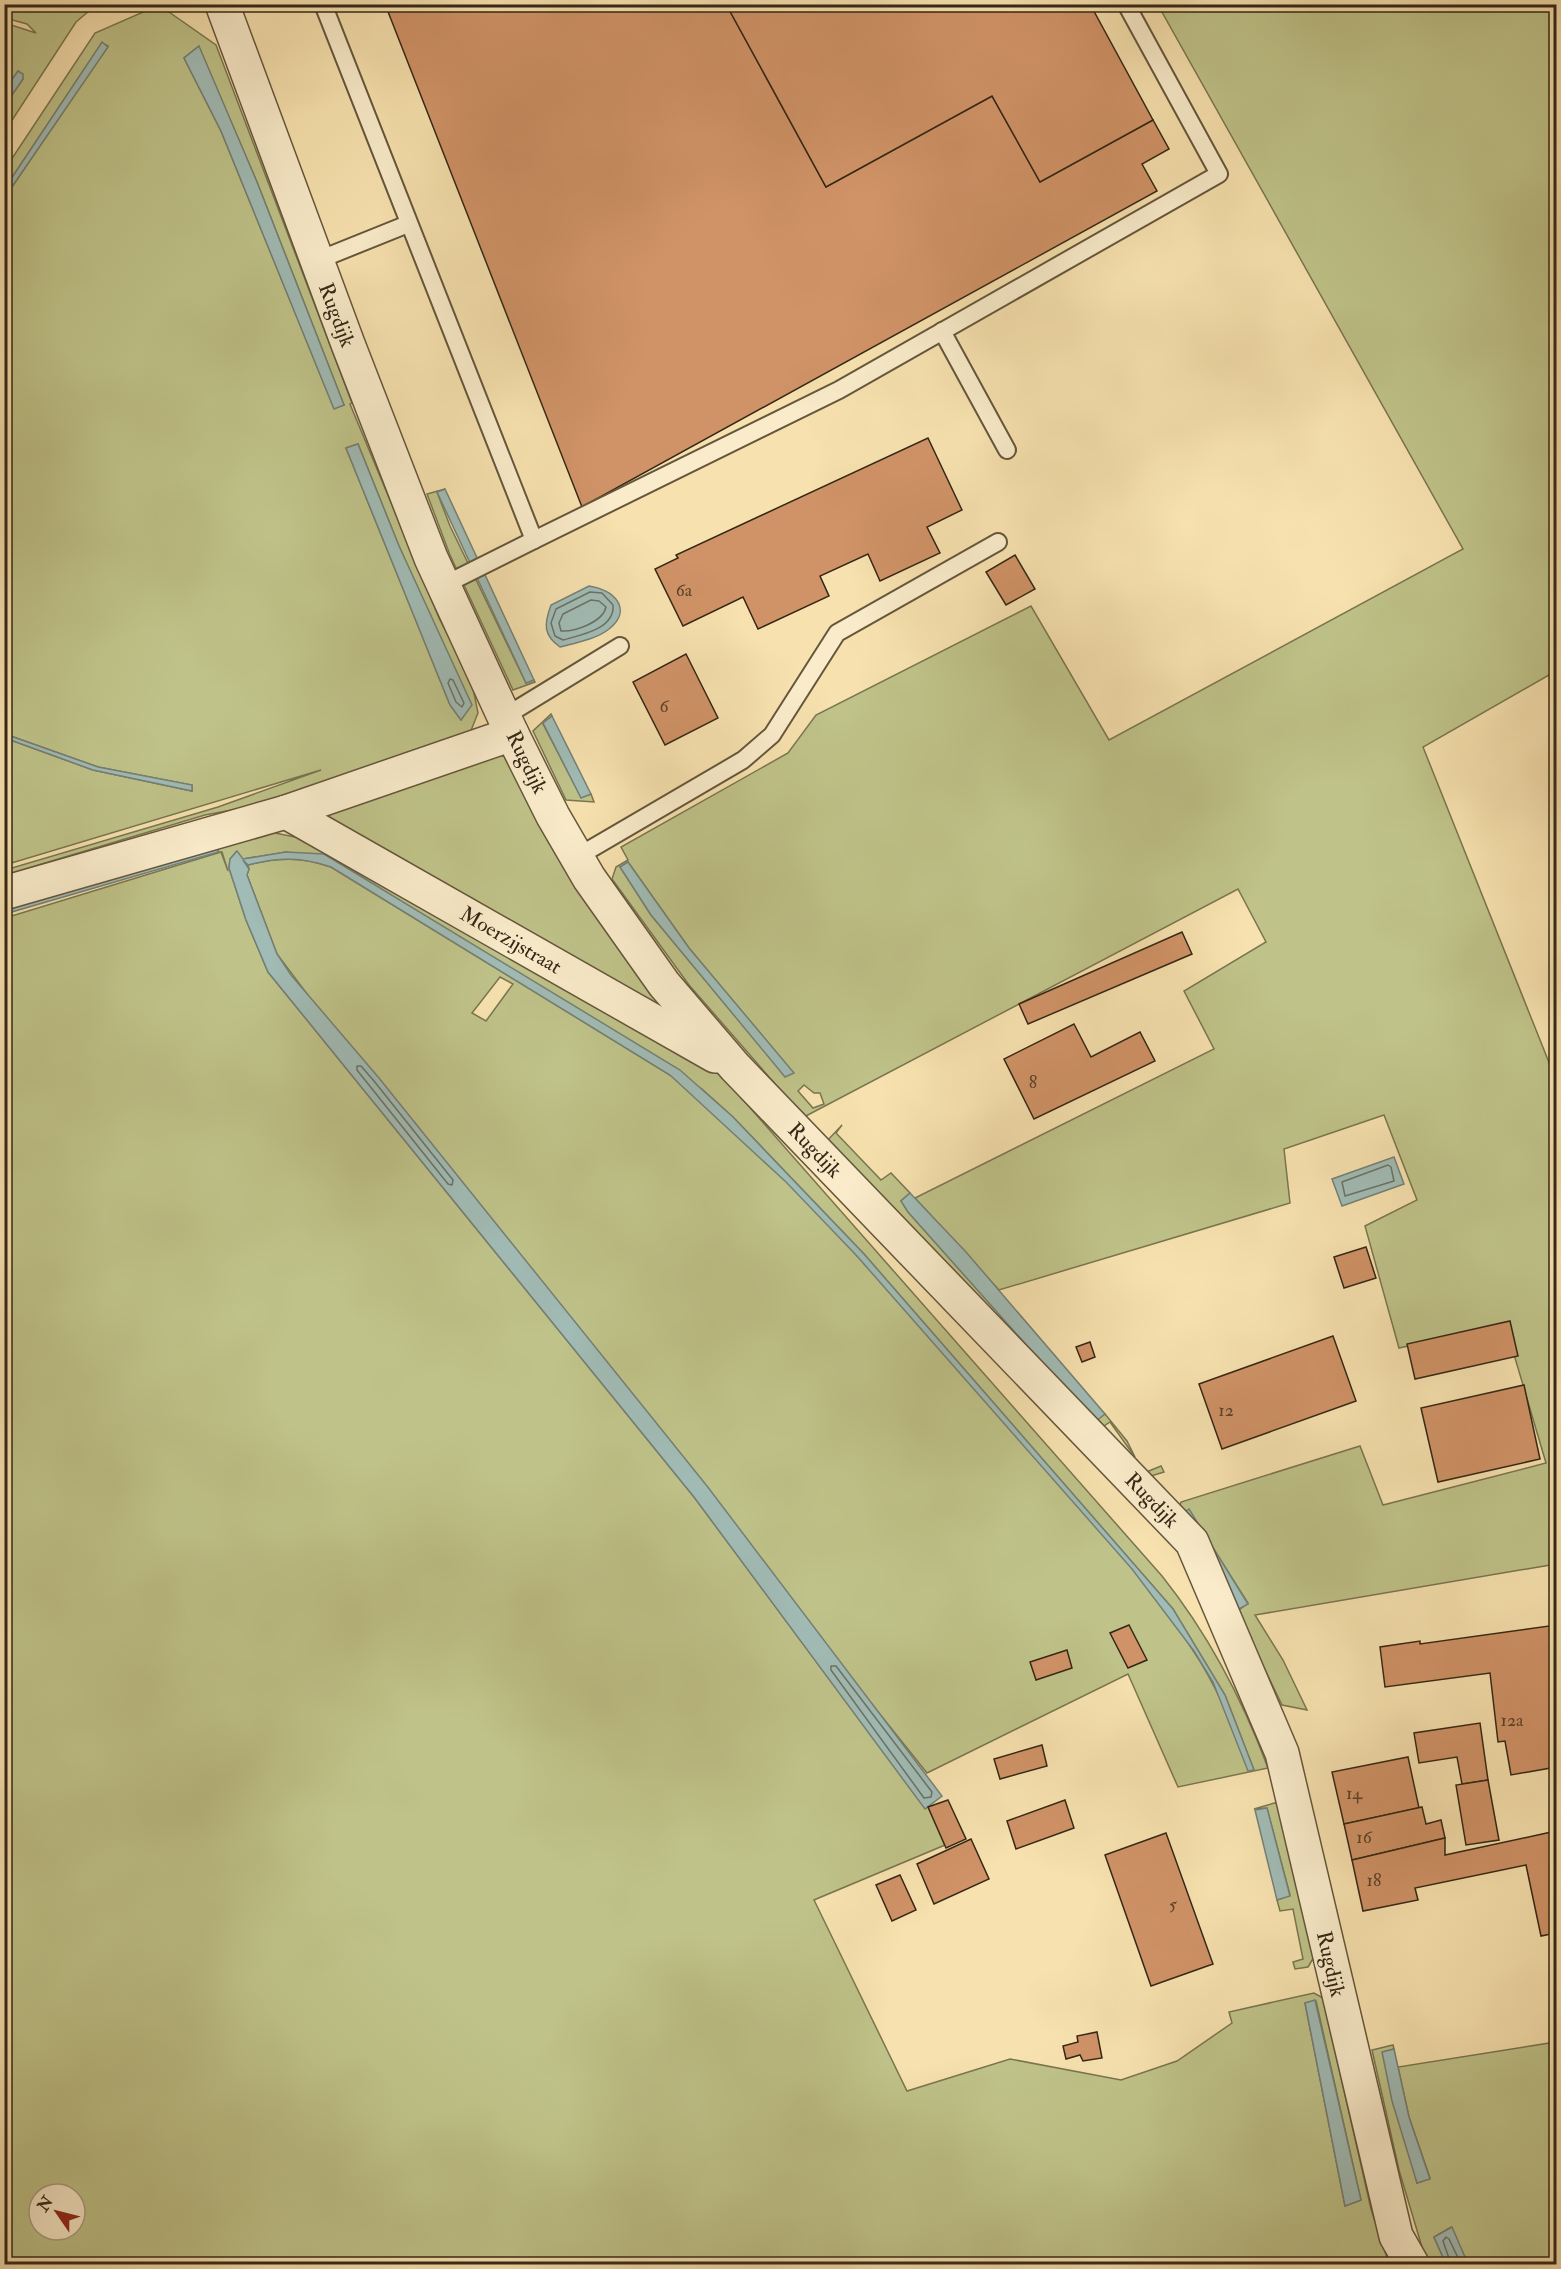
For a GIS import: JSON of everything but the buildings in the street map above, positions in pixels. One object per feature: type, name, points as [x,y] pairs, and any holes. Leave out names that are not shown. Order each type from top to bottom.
[{"type":"street","name":"Rugdijk","points":[[222,4],[316,261],[444,585],[508,725],[577,857],[664,984],[735,1067],[1192,1542],[1282,1753],[1393,2225],[1396,2236],[1412,2265]]},
{"type":"street","points":[[4,893],[286,812],[508,725]]},
{"type":"street","name":"Moerzijstraat","points":[[286,812],[735,1067]]},
{"type":"lane","points":[[323,4],[534,540]]},
{"type":"lane","points":[[444,585],[839,390],[1219,174],[1126,4]]},
{"type":"lane","points":[[316,261],[408,224]]},
{"type":"lane","points":[[942,331],[1007,450]]},
{"type":"lane","points":[[577,857],[743,760],[772,735],[837,633],[998,542]]},
{"type":"lane","points":[[508,725],[620,646]]},
{"type":"green space","points":[[4,5],[96,5],[76,22],[5,131],[5,105],[23,79],[18,71],[5,89],[5,23],[36,33],[27,24],[5,18]]},
{"type":"green space","points":[[159,5],[216,45],[352,403],[350,404],[439,618],[472,683],[478,713],[470,733],[259,805],[205,815],[5,875],[5,870],[218,807],[321,770],[5,865],[5,738],[93,770],[192,791],[192,785],[98,767],[5,734],[5,197],[108,46],[102,43],[5,188],[5,169],[95,33]],"holes":[[[198,47],[257,182],[344,405],[334,408],[221,131],[184,58]],[[358,444],[399,546],[471,705],[461,720],[450,705],[346,448]]]},
{"type":"green space","points":[[1158,5],[1556,5],[1556,671],[1423,747],[1556,1080],[1556,1564],[1255,1615],[1283,1660],[1307,1710],[1282,1705],[1255,1649],[1171,1530],[1181,1502],[1360,1446],[1383,1505],[1546,1463],[1505,1324],[1399,1348],[1365,1226],[1417,1200],[1384,1115],[1284,1149],[1290,1203],[999,1290],[915,1198],[1214,1049],[1184,991],[1266,942],[1238,889],[804,1117],[689,985],[612,879],[616,867],[628,860],[621,847],[788,753],[816,715],[1031,606],[1109,740],[1463,549]],"holes":[[[628,862],[689,948],[793,1073],[785,1076],[651,915],[620,867]],[[804,1085],[814,1093],[820,1093],[824,1104],[813,1108],[798,1091]],[[1189,1510],[1248,1603],[1240,1609]]]},
{"type":"green space","points":[[445,489],[437,492],[450,526],[526,683],[534,680],[535,682],[513,690],[450,555],[427,494]]},
{"type":"green space","points":[[551,714],[552,716],[543,724],[581,797],[591,794],[594,802],[566,800],[533,731]]},
{"type":"green space","points":[[490,756],[505,756],[540,823],[578,887],[619,949],[664,1010],[323,816]]},
{"type":"green space","points":[[270,832],[305,839],[722,1076],[1162,1576],[1195,1621],[1223,1668],[1268,1768],[1178,1787],[1128,1674],[927,1773],[359,1063],[277,954],[247,875],[249,868],[236,852],[230,859],[229,868],[246,920],[268,972],[694,1497],[925,1808],[928,1807],[945,1845],[814,1900],[907,2091],[1010,2059],[1121,2080],[1177,2061],[1232,2023],[1229,2012],[1314,1993],[1323,1998],[1371,2209],[1389,2264],[5,2264],[5,918],[221,852],[218,852],[218,839]],"holes":[[[286,852],[346,867],[702,1089],[733,1117],[864,1254],[1173,1609],[1225,1695],[1254,1770],[1203,1666],[1121,1553],[833,1230],[754,1149],[670,1075],[331,867],[310,861],[290,859],[248,865],[243,859]],[[500,977],[513,984],[486,1021],[472,1013]],[[1316,2001],[1361,2200],[1345,2206],[1305,2003]]]},
{"type":"green space","points":[[842,1125],[836,1133],[881,1180],[891,1173],[910,1193],[901,1201],[908,1212],[1095,1421],[1105,1414],[1127,1441],[1135,1457],[1110,1422],[1101,1428],[1127,1466],[1137,1460],[1144,1473],[1161,1466],[1164,1472],[1148,1477],[1120,1473],[826,1142]]},
{"type":"green space","points":[[1278,1802],[1314,1957],[1308,1967],[1295,1969],[1293,1962],[1303,1959],[1293,1909],[1280,1911],[1277,1900],[1290,1895],[1267,1808],[1254,1809]]},
{"type":"green space","points":[[1556,2042],[1556,2264],[1468,2264],[1451,2227],[1434,2237],[1446,2264],[1427,2264],[1399,2170],[1372,2050],[1393,2045],[1394,2049],[1383,2052],[1417,2183],[1430,2178],[1409,2117],[1398,2067]]},
{"type":"water","points":[[102,42],[108,47],[5,197],[5,188]]},
{"type":"water","points":[[199,46],[257,182],[344,405],[334,409],[221,131],[184,58]]},
{"type":"water","points":[[18,71],[23,74],[23,79],[5,105],[5,89]]},
{"type":"water","points":[[358,444],[399,546],[472,705],[461,720],[450,705],[346,448]]},
{"type":"water","points":[[445,489],[534,680],[526,683],[437,492]]},
{"type":"water","points":[[589,586],[606,591],[612,596],[620,607],[620,614],[616,622],[604,632],[560,647],[550,638],[546,629],[551,605]]},
{"type":"water","points":[[552,716],[591,794],[581,798],[543,723]]},
{"type":"water","points":[[5,734],[98,767],[192,785],[192,791],[93,770],[5,738]]},
{"type":"water","points":[[218,839],[218,852],[5,914],[5,902]]},
{"type":"water","points":[[237,851],[243,859],[286,852],[324,854],[680,1070],[733,1117],[864,1254],[1173,1609],[1225,1695],[1254,1770],[1248,1771],[1213,1682],[1194,1651],[1132,1569],[856,1255],[786,1182],[670,1075],[331,867],[310,861],[280,859],[248,865],[243,860],[249,869],[247,875],[277,954],[291,975],[379,1078],[707,1486],[942,1796],[925,1809],[694,1497],[268,972],[246,920],[229,868],[230,859]]},
{"type":"water","points":[[628,862],[689,948],[794,1073],[785,1077],[651,915],[620,867]]},
{"type":"water","points":[[1394,1157],[1404,1184],[1342,1206],[1332,1179]]},
{"type":"water","points":[[910,1193],[966,1252],[1105,1414],[1095,1422],[908,1212],[901,1201]]},
{"type":"water","points":[[1189,1509],[1248,1604],[1239,1609],[1181,1515]]},
{"type":"water","points":[[1267,1808],[1290,1896],[1277,1900],[1255,1810]]},
{"type":"water","points":[[1315,2000],[1361,2200],[1345,2206],[1305,2003]]},
{"type":"water","points":[[1394,2049],[1409,2117],[1430,2179],[1417,2183],[1392,2101],[1382,2052]]},
{"type":"water","points":[[1452,2227],[1468,2264],[1446,2264],[1434,2237]]}]
